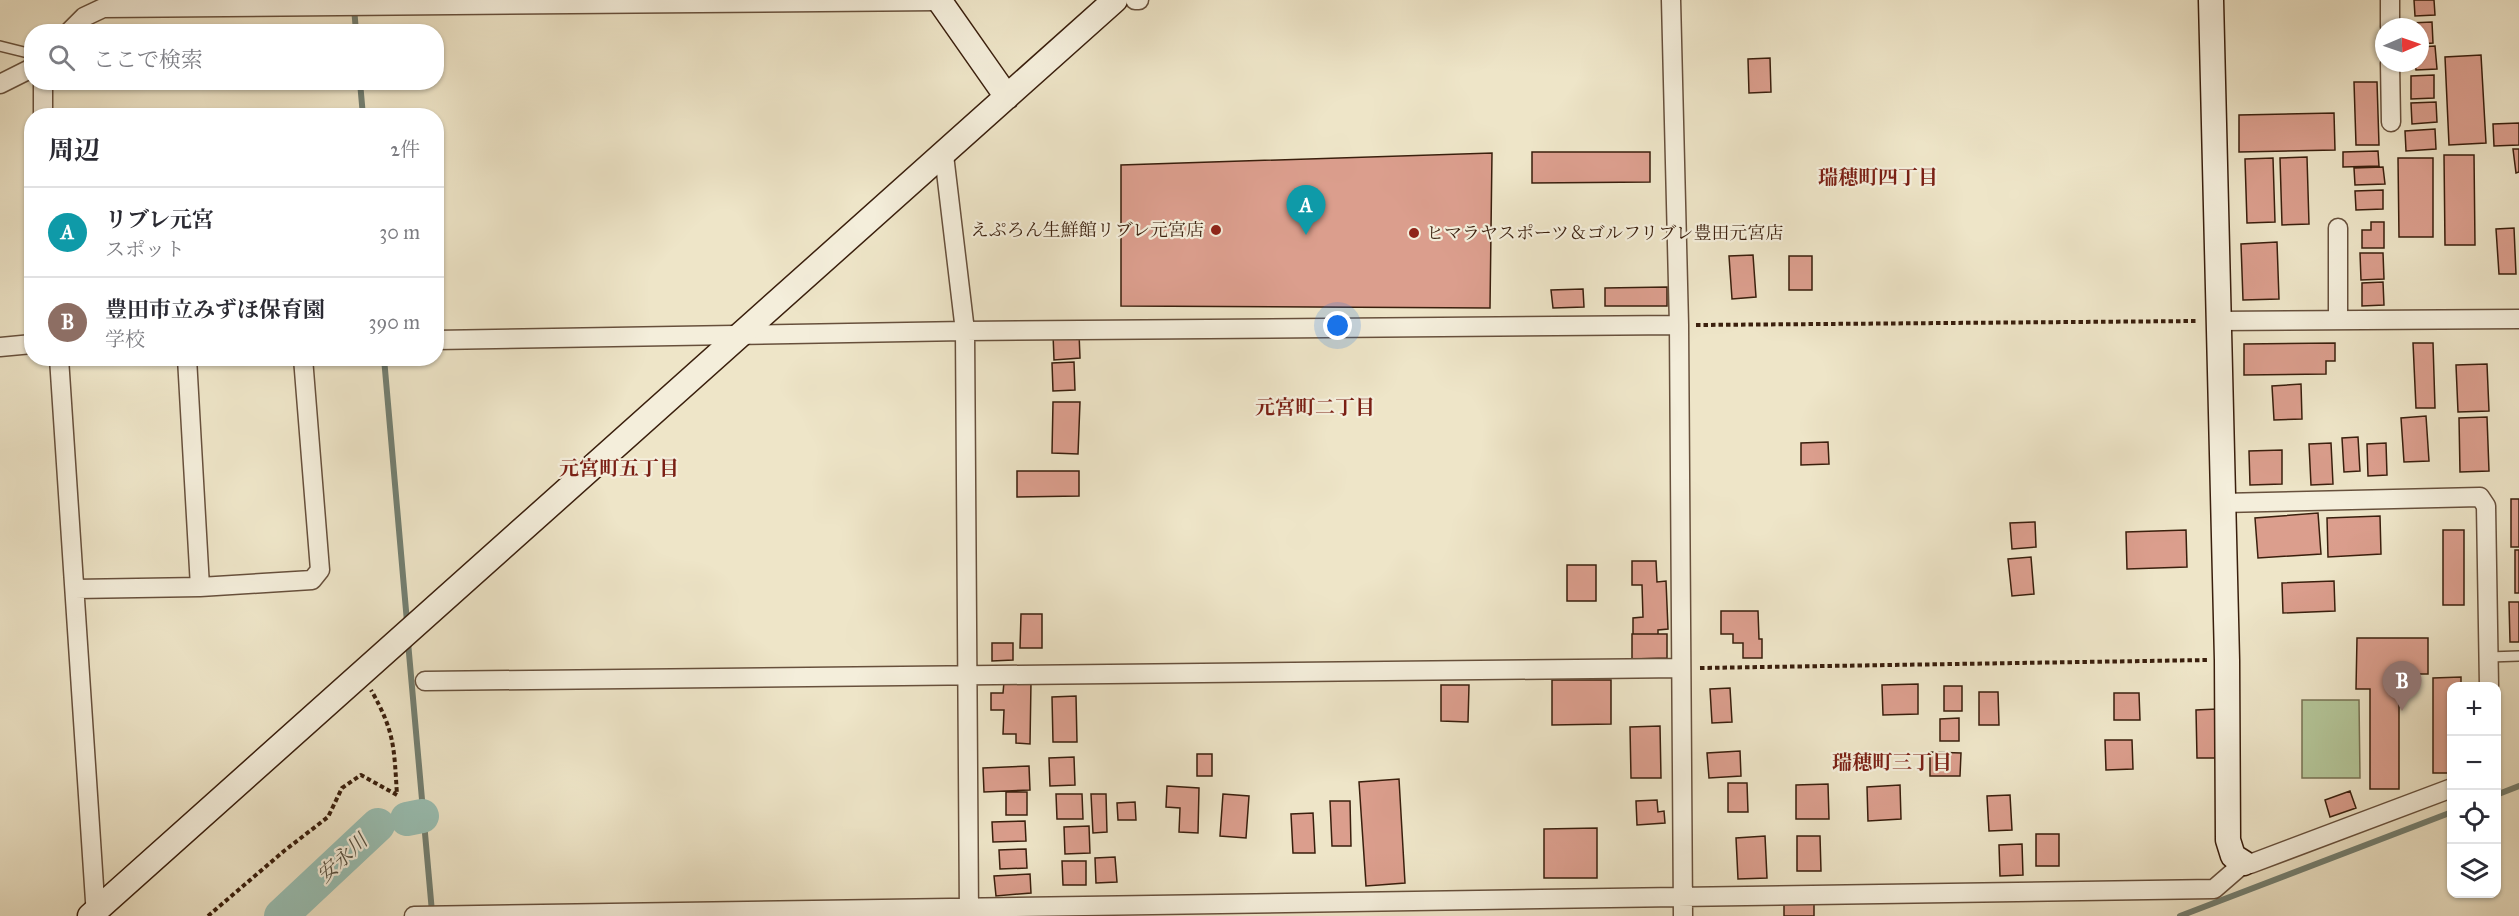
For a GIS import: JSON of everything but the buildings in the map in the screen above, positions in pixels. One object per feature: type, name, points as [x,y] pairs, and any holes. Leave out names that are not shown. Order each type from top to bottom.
[{"type":"street","points":[[77,24],[84,17],[103,8],[939,0],[1007,97]]},
{"type":"street","points":[[94,914],[360,673],[944,155],[1115,0]]},
{"type":"street","points":[[1671,0],[1679,326],[1683,916]]},
{"type":"street","points":[[2211,0],[2227,660],[2228,840],[2233,856],[2250,864],[2447,790]]},
{"type":"street","points":[[2390,0],[2390,18]]},
{"type":"street","points":[[0,84],[24,72]]},
{"type":"street","points":[[2391,72],[2391,122]]},
{"type":"street","points":[[43,90],[43,108]]},
{"type":"street","points":[[944,155],[965,332],[969,911]]},
{"type":"street","points":[[2338,228],[2338,320]]},
{"type":"street","points":[[2217,321],[2519,319]]},
{"type":"street","points":[[444,340],[965,332],[1679,326]]},
{"type":"street","points":[[0,347],[24,345]]},
{"type":"street","points":[[60,366],[94,914]]},
{"type":"street","points":[[187,366],[200,587]]},
{"type":"street","points":[[75,589],[200,587],[312,580],[318,576],[320,570],[304,366]]},
{"type":"street","points":[[2222,503],[2480,497],[2486,506],[2489,682]]},
{"type":"street","points":[[425,681],[1681,668]]},
{"type":"street","points":[[414,916],[446,913],[969,911],[1683,896],[2214,889],[2244,863]]},
{"type":"lane","points":[[0,46],[24,52]]},
{"type":"lane","points":[[2489,657],[2519,656]]},
{"type":"path","points":[[1679,326],[2217,321]]},
{"type":"path","points":[[1681,668],[2227,660]]},
{"type":"path","points":[[208,916],[328,817],[342,788],[361,774],[397,795],[393,736],[386,717],[360,673]]},
{"type":"green space","points":[[2302,700],[2359,700],[2360,778],[2302,778]]},
{"type":"waterway","points":[[354,7],[355,24]]},
{"type":"waterway","points":[[361,90],[362,108]]},
{"type":"waterway","points":[[385,366],[407,622]]},
{"type":"waterway","points":[[408,642],[432,912]]},
{"type":"waterway","points":[[2501,793],[2519,786]]},
{"type":"waterway","points":[[2180,916],[2447,814]]},
{"type":"waterway","name":"安永川","points":[[407,819],[422,816]]},
{"type":"waterway","name":"安永川","points":[[281,916],[378,825]]},
{"type":"place","name":"えぷろん生鮮館リブレ元宮店","points":[[1216,230]]},
{"type":"place","name":"ヒマラヤスポーツ＆ゴルフリブレ豊田元宮店","points":[[1414,233]]},
{"type":"place","name":"リブレ元宮","points":[[1306,235]]},
{"type":"place","name":"豊田市立みずほ保育園","points":[[2402,711]]},
{"type":"district","name":"瑞穂町四丁目","points":[[1878,177]]},
{"type":"district","name":"元宮町二丁目","points":[[1315,407]]},
{"type":"district","name":"元宮町五丁目","points":[[619,468]]},
{"type":"district","name":"瑞穂町三丁目","points":[[1892,762]]}]
